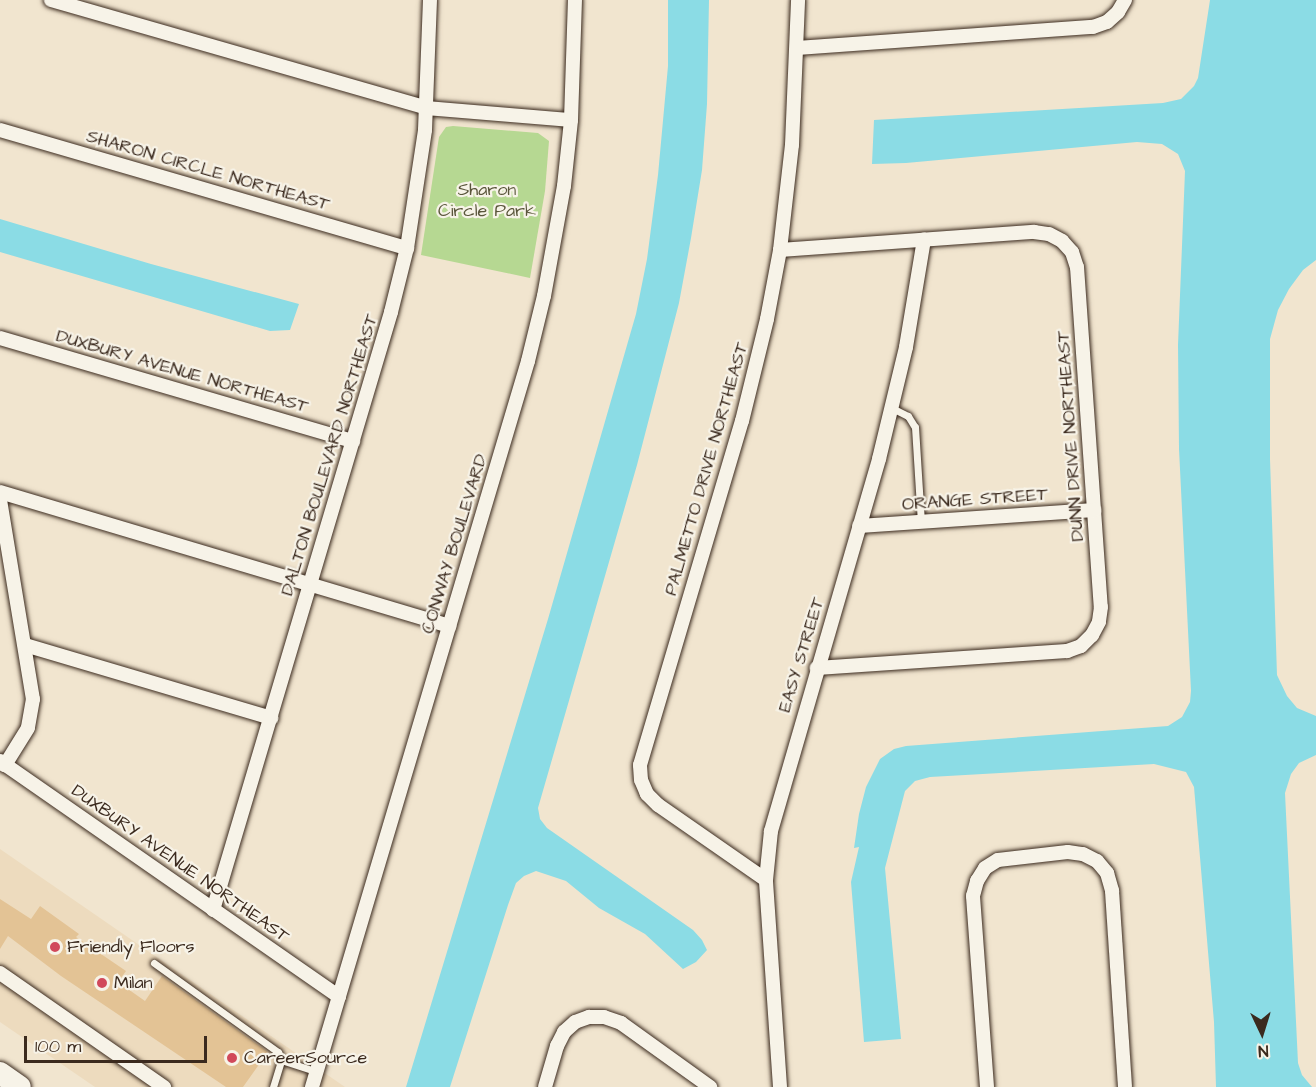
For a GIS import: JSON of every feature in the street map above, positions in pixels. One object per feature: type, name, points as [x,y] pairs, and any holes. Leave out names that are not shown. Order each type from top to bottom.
[{"type":"main road","points":[[0,1073],[20,1087]]},
{"type":"street","points":[[51,0],[427,108],[571,120]]},
{"type":"street","name":"DALTON BOULEVARD NORTHEAST","points":[[213,910],[391,312],[417,189],[427,108],[430,0]]},
{"type":"street","name":"CONWAY BOULEVARD","points":[[312,1087],[528,361],[544,296],[564,186],[571,120],[575,0]]},
{"type":"street","name":"PALMETTO DRIVE NORTHEAST","points":[[766,880],[658,805],[647,794],[641,780],[640,765],[742,421],[767,319],[780,250],[792,145],[798,0]]},
{"type":"street","points":[[797,48],[1093,27],[1107,22],[1118,12],[1125,0]]},
{"type":"street","name":"SHARON CIRCLE NORTHEAST","points":[[0,130],[406,248]]},
{"type":"street","name":"DUNN DRIVE NORTHEAST","points":[[780,250],[1034,232],[1048,234],[1062,241],[1072,252],[1077,267],[1101,607],[1099,622],[1092,635],[1081,646],[1067,651],[817,668]]},
{"type":"street","name":"EASY STREET","points":[[780,1087],[766,880],[774,816],[860,526],[892,408],[906,347],[924,240]]},
{"type":"street","name":"DUXBURY AVENUE NORTHEAST","points":[[0,338],[353,441]]},
{"type":"street","points":[[0,492],[449,626]]},
{"type":"street","points":[[0,500],[33,699],[32,714],[21,742],[3,763]]},
{"type":"street","name":"ORANGE STREET","points":[[860,526],[1094,510]]},
{"type":"street","points":[[25,645],[271,718]]},
{"type":"street","name":"DUXBURY AVENUE NORTHEAST","points":[[3,763],[339,997]]},
{"type":"street","points":[[987,1087],[973,896],[977,881],[986,868],[998,860],[1068,852],[1083,854],[1096,861],[1107,873],[1112,891],[1125,1087]]},
{"type":"street","points":[[0,972],[164,1087]]},
{"type":"street","points":[[545,1087],[557,1046],[564,1032],[575,1022],[589,1017],[604,1017],[621,1023],[710,1087]]},
{"type":"lane","points":[[892,408],[908,416],[915,427],[921,522]]},
{"type":"lane","points":[[154,963],[279,1052],[281,1060],[273,1087]]},
{"type":"lane","points":[[281,1060],[317,1072]]},
{"type":"shaded area","points":[[0,849],[345,1087],[95,1087],[0,1022]]},
{"type":"green space","name":"Sharon Circle Park","points":[[446,127],[538,133],[549,141],[545,191],[530,278],[421,255],[439,137]]},
{"type":"water","points":[[668,0],[709,0],[707,104],[702,170],[679,303],[637,465],[538,808],[540,819],[547,828],[693,930],[707,950],[696,962],[683,969],[645,934],[599,908],[566,881],[536,871],[524,876],[516,883],[508,905],[450,1087],[406,1087],[548,619],[636,314],[647,259],[658,175],[668,66]]},
{"type":"water","points":[[1210,0],[1316,0],[1316,260],[1303,270],[1289,289],[1278,310],[1270,339],[1270,459],[1277,675],[1287,696],[1297,708],[1316,716],[1316,755],[1299,763],[1291,774],[1285,793],[1298,1063],[1302,1075],[1312,1087],[1216,1087],[1214,1022],[1194,787],[1186,772],[1154,764],[930,777],[915,781],[905,791],[885,868],[901,1039],[864,1042],[851,882],[859,847],[854,848],[859,814],[866,787],[880,759],[894,749],[906,746],[1168,726],[1182,717],[1190,702],[1191,691],[1179,449],[1178,345],[1185,171],[1178,154],[1162,144],[1137,142],[906,163],[872,164],[874,120],[1163,103],[1181,99],[1194,86],[1198,78]]},
{"type":"water","points":[[0,219],[151,264],[299,304],[290,330],[270,331],[0,252]]},
{"type":"building","points":[[0,899],[31,919],[40,906],[79,934],[76,937],[126,971],[118,982],[145,1001],[162,976],[268,1052],[243,1087],[226,1087],[61,976],[8,936],[0,949]]},
{"type":"place","name":"Friendly Floors","points":[[55,947]]},
{"type":"place","name":"Milan","points":[[102,983]]},
{"type":"place","name":"CareerSource","points":[[232,1058]]}]
